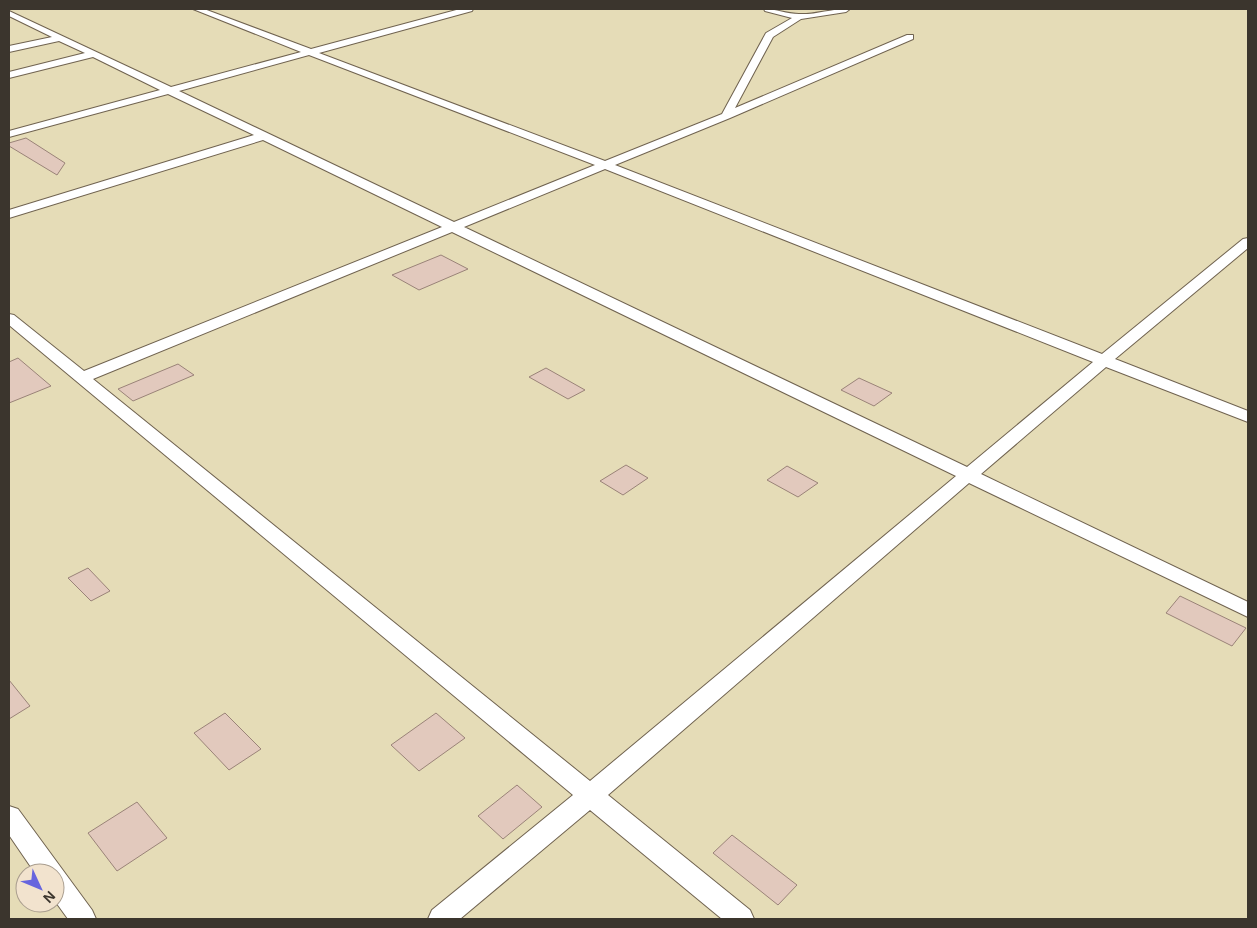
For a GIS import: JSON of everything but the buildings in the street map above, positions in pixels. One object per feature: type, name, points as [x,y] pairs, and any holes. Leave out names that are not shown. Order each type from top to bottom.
[{"type":"street","points":[[198,9],[605,165],[1248,417]]},
{"type":"street","points":[[9,134],[469,9]]},
{"type":"street","points":[[768,9],[799,17]]},
{"type":"street","points":[[726,116],[769,35],[799,17],[846,9]]},
{"type":"street","points":[[9,14],[1248,610]]},
{"type":"street","points":[[9,49],[59,38]]},
{"type":"street","points":[[81,378],[726,116],[910,38]]},
{"type":"street","points":[[9,75],[94,54]]},
{"type":"street","points":[[9,214],[264,136]]},
{"type":"street","points":[[440,919],[591,796],[1103,359],[1248,242]]},
{"type":"street","points":[[9,318],[741,919]]},
{"type":"street","points":[[9,816],[43,863]]},
{"type":"street","points":[[65,894],[83,919]]},
{"type":"sand","points":[[9,9],[1248,9],[1248,919],[9,919]]}]
